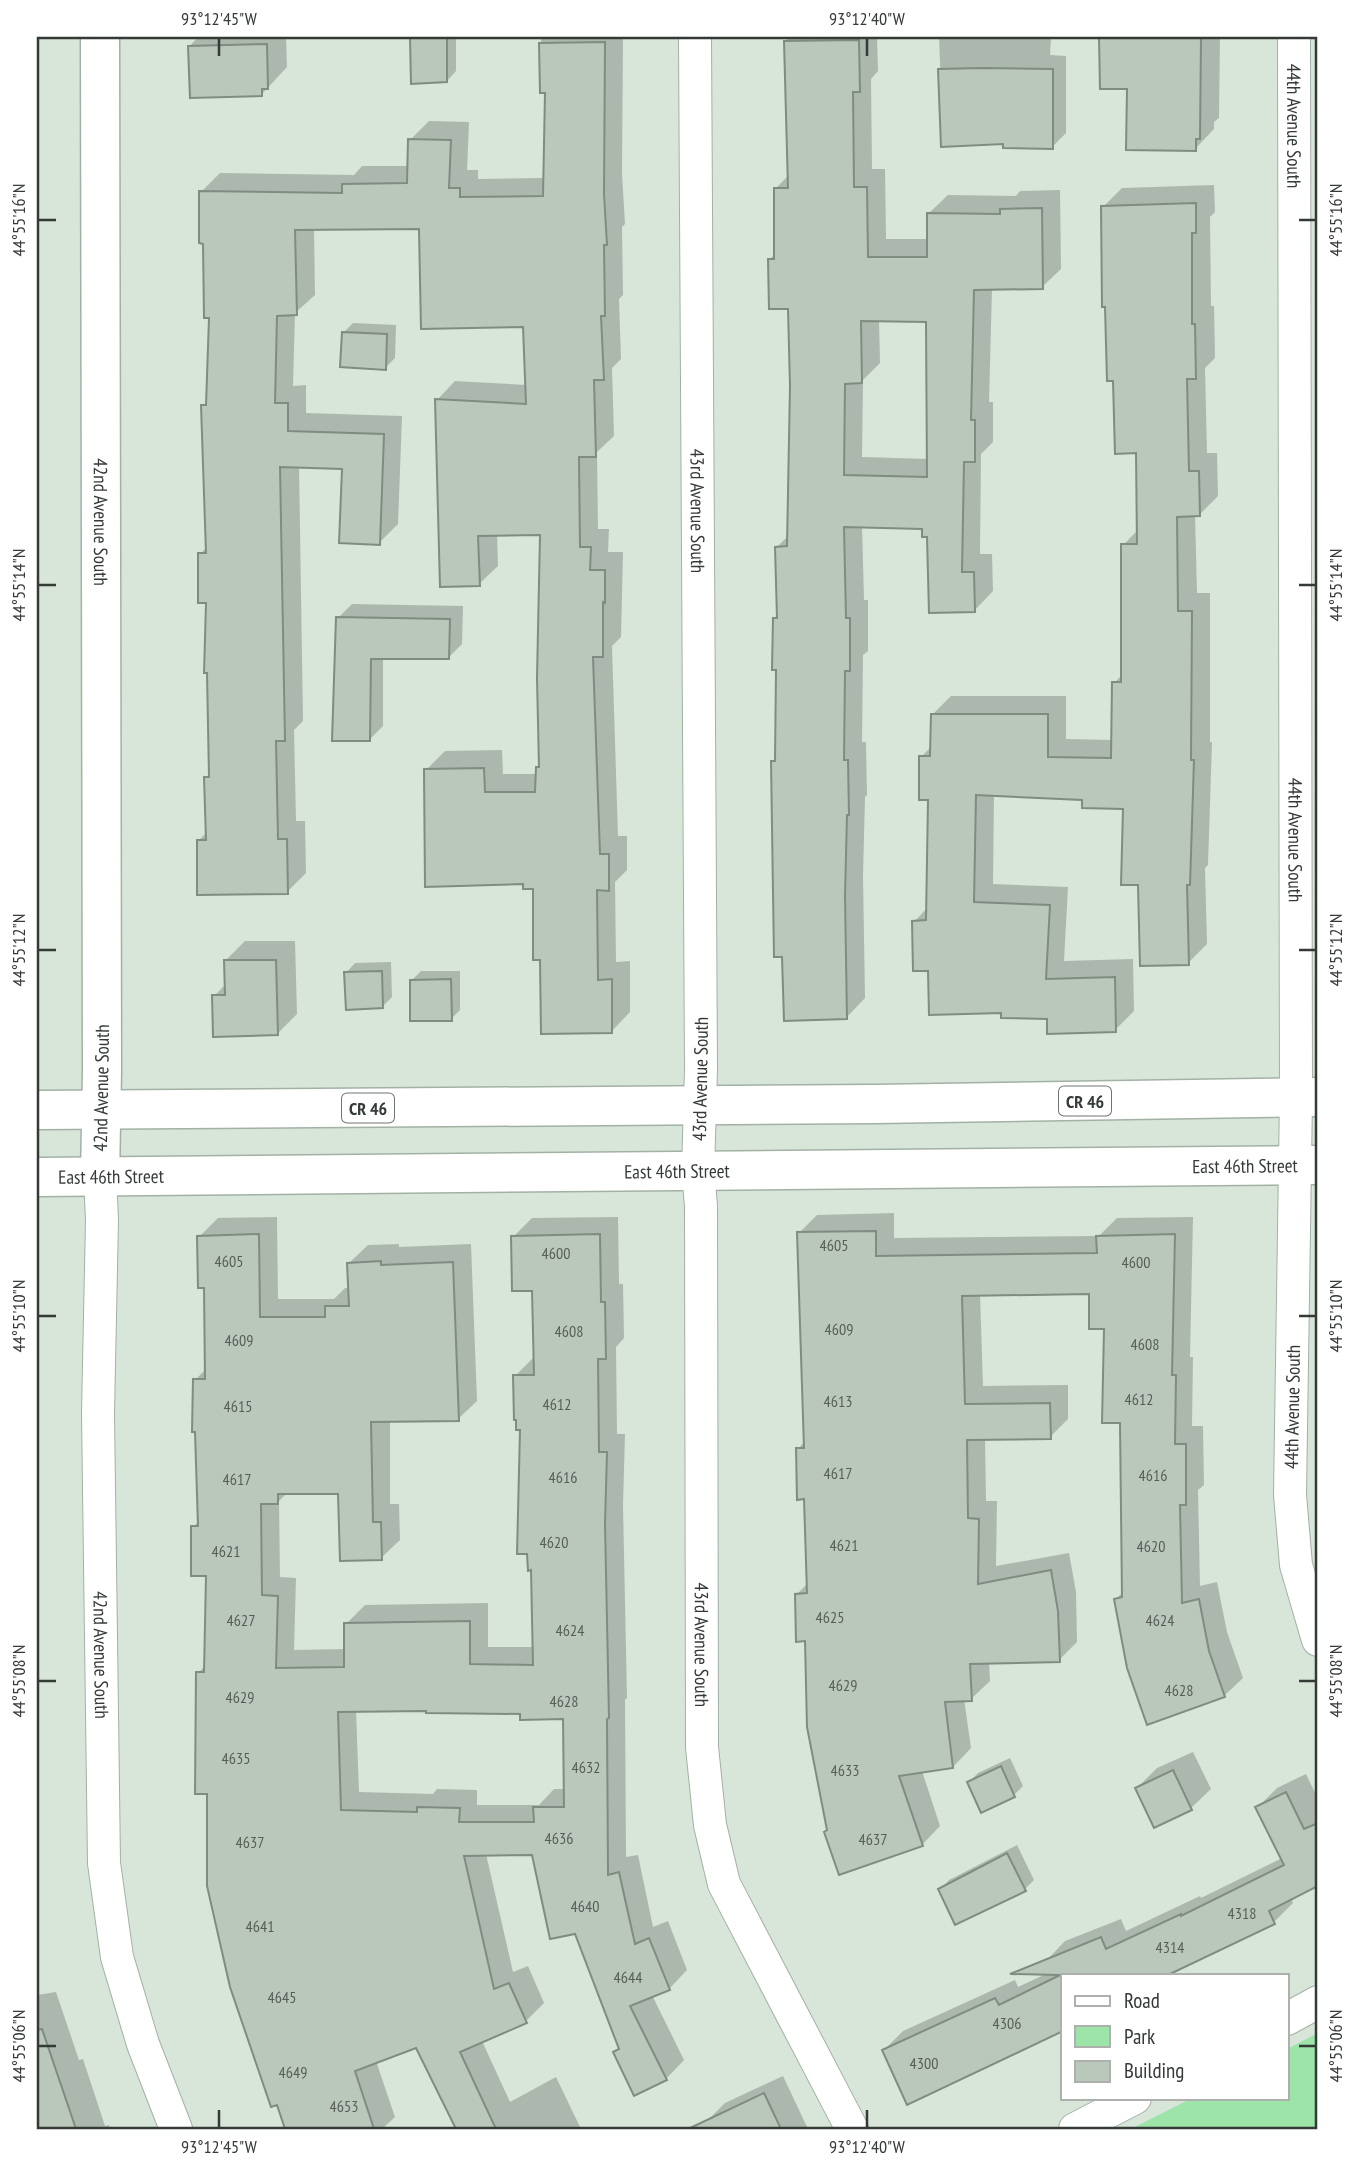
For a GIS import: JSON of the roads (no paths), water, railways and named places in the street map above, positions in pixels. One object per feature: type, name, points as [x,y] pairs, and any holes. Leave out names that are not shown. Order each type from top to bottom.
[{"type":"main road","name":"42nd Avenue South","points":[[100,37],[100,1177]]},
{"type":"main road","name":"CR 46","points":[[37,1110],[1307,1097]]},
{"type":"main road","name":"East 46th Street","points":[[37,1177],[1306,1166]]},
{"type":"street","name":"43rd Avenue South","points":[[695,37],[702,1747],[710,1825],[724,1884],[852,2129]]},
{"type":"street","name":"44th Avenue South","points":[[1294,37],[1307,1097],[1290,1495],[1296,1565],[1318,1640]]},
{"type":"street","name":"42nd Avenue South","points":[[100,1177],[102,1220],[98,1413],[104,1863],[117,1957],[143,2044],[176,2129]]},
{"type":"street","points":[[1288,2018],[1318,2002]]},
{"type":"street","points":[[1075,2129],[1131,2100]]}]
